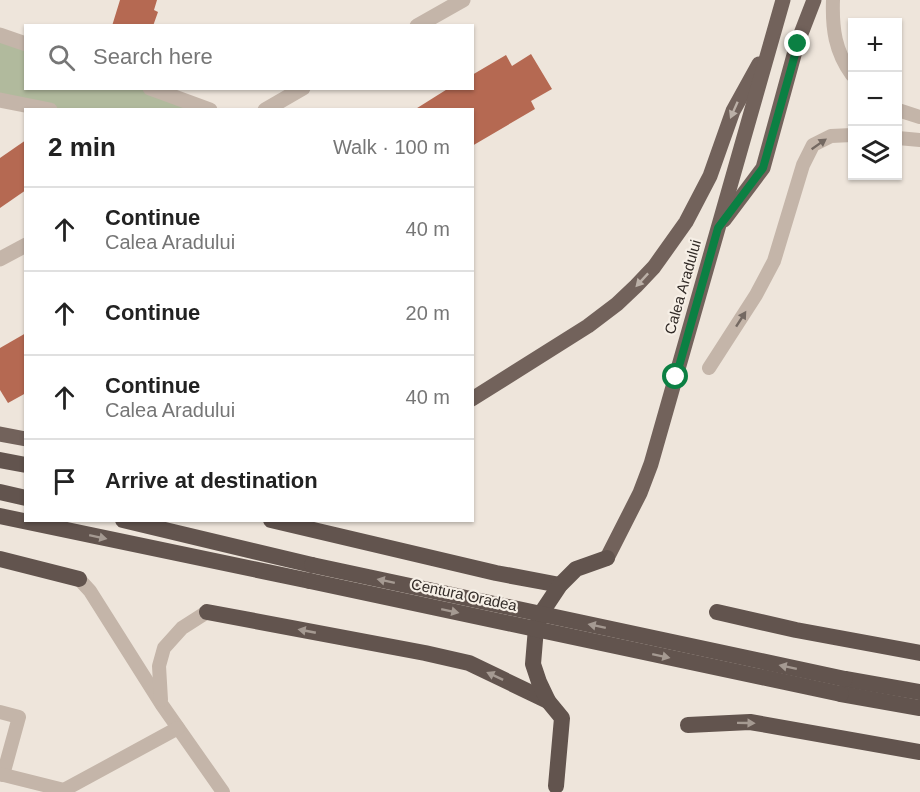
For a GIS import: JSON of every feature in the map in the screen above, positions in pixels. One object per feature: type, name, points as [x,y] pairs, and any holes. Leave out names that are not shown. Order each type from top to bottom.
[{"type":"highway","points":[[0,459],[24,465]]},
{"type":"highway","points":[[0,492],[24,498]]},
{"type":"highway","name":"Centura Oradea","points":[[0,516],[24,520]]},
{"type":"highway","name":"Centura Oradea","points":[[33,522],[311,573],[843,686],[920,708]]},
{"type":"highway","name":"Centura Oradea","points":[[130,522],[311,573]]},
{"type":"highway","points":[[279,522],[496,573],[560,585]]},
{"type":"highway","name":"Calea Aradului","points":[[556,789],[562,718],[548,701],[533,664],[536,628],[542,612],[560,585],[576,569],[607,558]]},
{"type":"highway","points":[[0,559],[80,579]]},
{"type":"highway","points":[[207,612],[469,663],[548,701]]},
{"type":"highway","points":[[717,612],[796,630],[920,653]]},
{"type":"highway","name":"Centura Oradea","points":[[843,686],[920,692]]},
{"type":"highway","points":[[688,725],[750,722],[920,752]]},
{"type":"main road","name":"Calea Aradului","points":[[607,558],[640,493],[651,464],[783,0]]},
{"type":"main road","points":[[718,228],[763,168],[798,44],[814,0]]},
{"type":"main road","points":[[474,398],[588,326],[617,304],[654,267],[686,222],[710,176],[733,111],[771,40]]},
{"type":"main road","points":[[0,434],[24,439]]},
{"type":"street","points":[[421,24],[463,0]]},
{"type":"street","points":[[0,35],[24,43]]},
{"type":"street","points":[[155,90],[205,108]]},
{"type":"street","points":[[268,108],[300,90]]},
{"type":"street","points":[[0,100],[40,108]]},
{"type":"street","points":[[0,259],[24,246]]},
{"type":"lane","points":[[833,0],[835,40],[850,72]]},
{"type":"lane","points":[[902,112],[920,117]]},
{"type":"lane","points":[[708,368],[756,295],[774,261],[803,165],[813,145],[831,136],[848,135]]},
{"type":"lane","points":[[902,138],[920,140]]},
{"type":"lane","points":[[80,579],[90,591],[162,705],[223,792]]},
{"type":"lane","points":[[162,705],[159,666],[164,648],[182,628],[207,612]]},
{"type":"lane","points":[[0,712],[19,717],[1,775],[65,791],[178,728]]},
{"type":"green space","points":[[0,35],[24,44],[24,90],[153,90],[207,108],[40,108],[0,100]]},
{"type":"building","points":[[120,0],[157,0],[154,10],[158,12],[154,24],[113,24]]},
{"type":"building","points":[[531,54],[552,89],[531,101],[535,109],[474,145],[474,108],[417,108],[446,90],[474,90],[474,74],[506,55],[512,66]]},
{"type":"building","points":[[24,141],[24,191],[0,208],[0,158]]},
{"type":"building","points":[[24,334],[24,394],[8,403],[0,390],[0,348]]},
{"type":"route","points":[[676,377],[718,228],[763,168],[798,44]]}]
